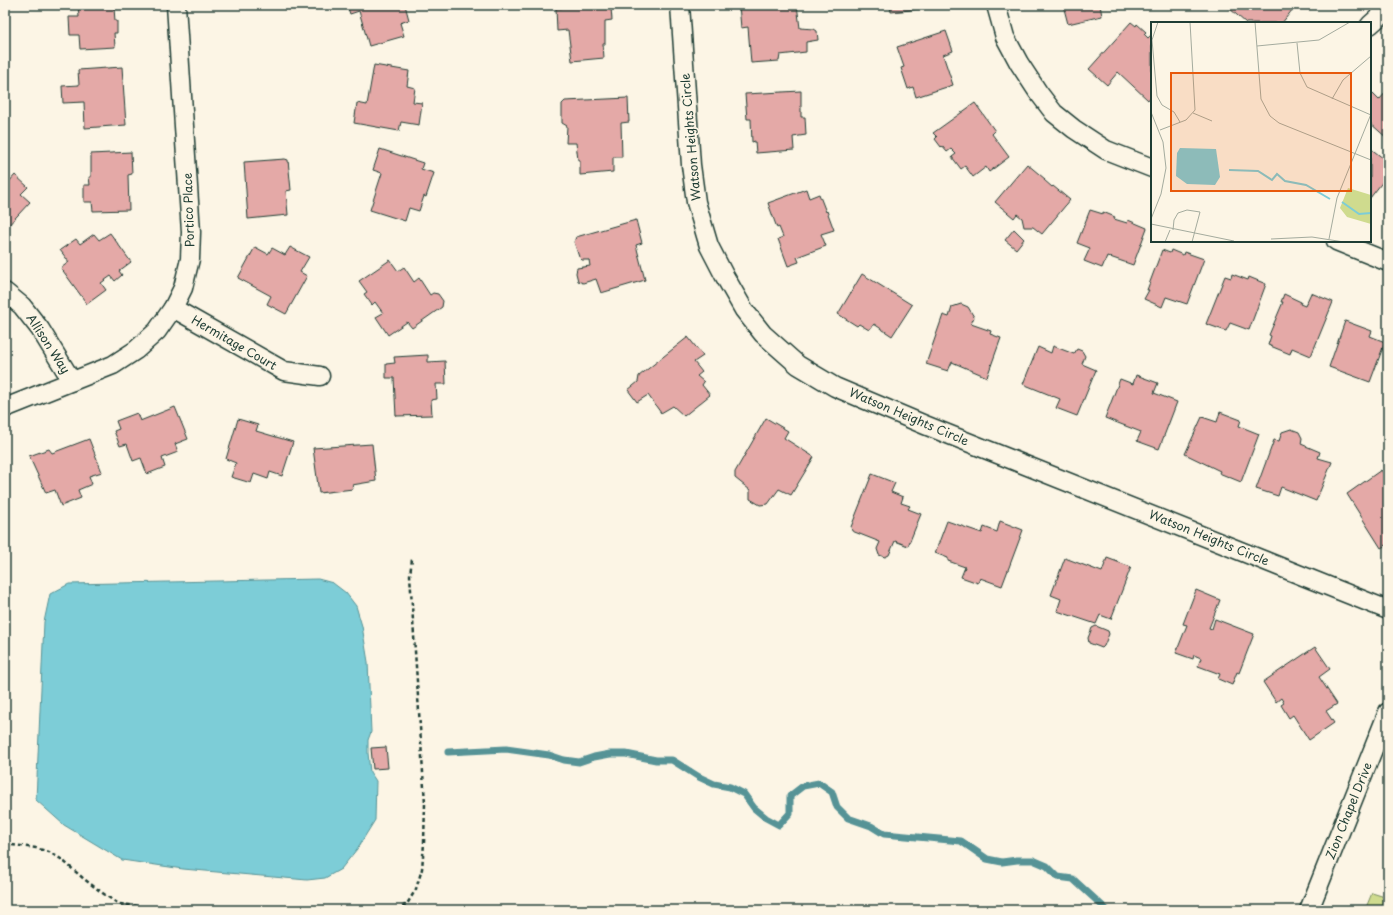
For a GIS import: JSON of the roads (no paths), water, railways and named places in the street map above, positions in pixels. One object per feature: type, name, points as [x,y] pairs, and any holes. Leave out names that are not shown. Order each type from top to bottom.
[{"type":"street","name":"Portico Place","points":[[5,408],[113,365],[136,350],[157,331],[173,308],[182,288],[190,259],[191,232],[176,5]]},
{"type":"street","name":"Watson Heights Circle","points":[[680,5],[694,187],[696,202],[710,246],[724,275],[744,310],[763,334],[798,365],[835,387],[926,425],[1388,610]]},
{"type":"street","points":[[996,5],[1005,37],[1038,92],[1054,113],[1074,129],[1106,150],[1151,168]]},
{"type":"street","points":[[1371,24],[1388,9]]},
{"type":"street","points":[[1338,242],[1388,262]]},
{"type":"street","name":"Allison Way","points":[[5,292],[22,306],[40,329],[72,381]]},
{"type":"street","name":"Hermitage Court","points":[[173,308],[284,372],[320,376]]},
{"type":"street","name":"Zion Chapel Drive","points":[[1309,910],[1388,712]]},
{"type":"water","points":[[318,579],[333,583],[346,593],[356,606],[362,626],[368,662],[371,732],[368,740],[368,753],[370,772],[376,781],[375,820],[357,849],[341,869],[325,878],[307,880],[183,869],[122,860],[64,825],[36,800],[44,622],[50,594],[69,584]]},
{"type":"waterway","points":[[448,752],[506,749],[549,755],[564,760],[579,762],[610,754],[626,754],[656,760],[672,760],[699,777],[714,784],[730,787],[744,794],[754,808],[766,818],[779,825],[790,813],[790,796],[803,786],[819,783],[832,792],[837,807],[848,818],[871,826],[884,834],[961,841],[987,859],[1002,862],[1033,860],[1047,866],[1058,877],[1073,879],[1107,910]]}]
